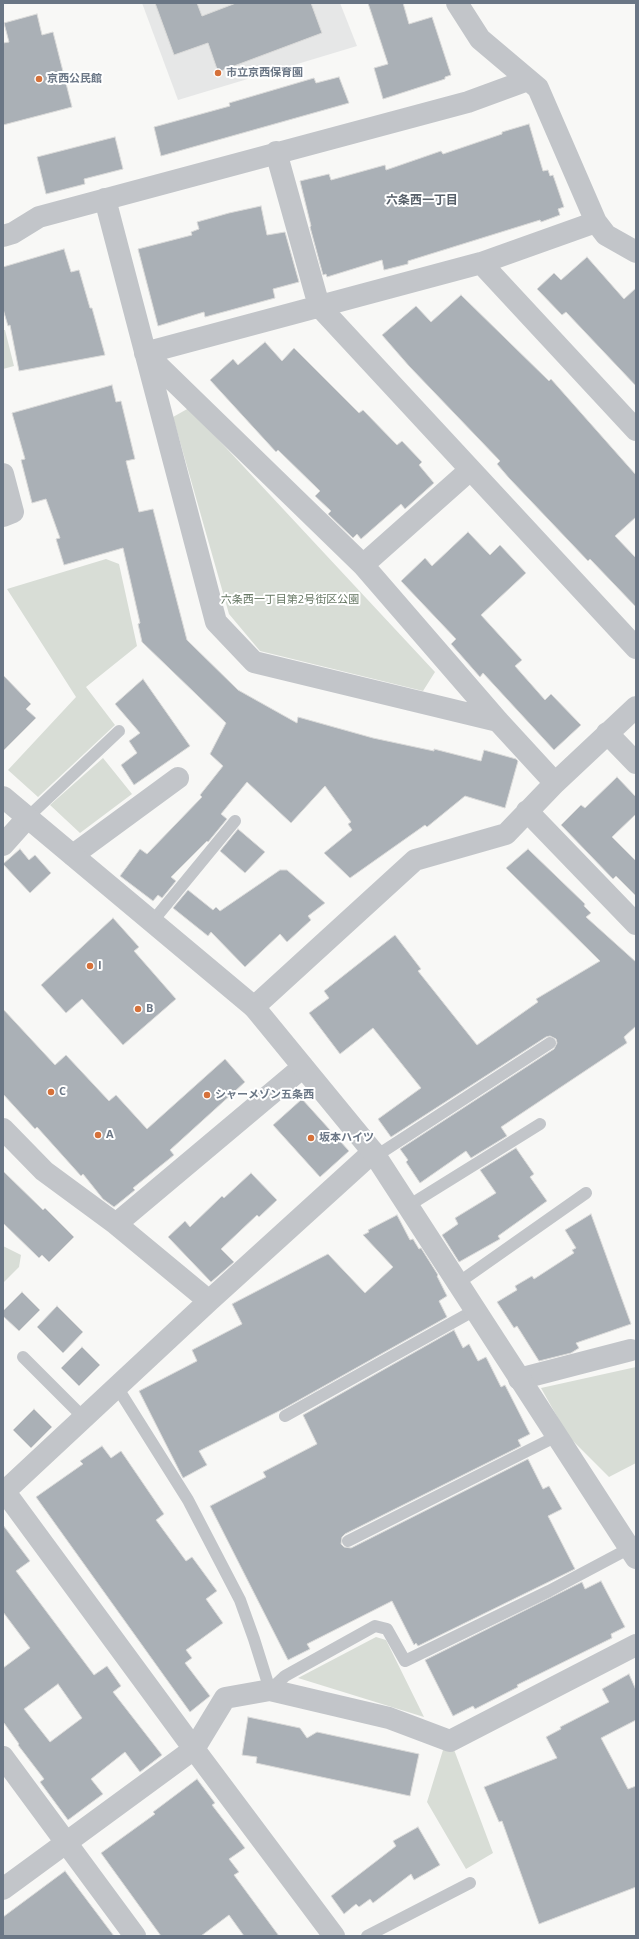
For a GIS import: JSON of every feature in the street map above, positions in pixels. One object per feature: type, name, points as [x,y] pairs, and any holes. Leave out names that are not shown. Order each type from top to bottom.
[{"type":"street","points":[[457,3],[480,39],[538,88],[596,222],[606,235],[636,252]]},
{"type":"street","points":[[3,236],[13,233],[39,217],[276,152],[468,102],[528,80]]},
{"type":"street","points":[[276,152],[319,306],[636,648]]},
{"type":"street","points":[[104,199],[216,622],[254,662],[498,721]]},
{"type":"street","points":[[145,353],[481,263],[596,222]]},
{"type":"street","points":[[481,263],[636,430]]},
{"type":"street","points":[[145,353],[363,565],[498,721],[555,783]]},
{"type":"street","points":[[363,565],[470,470]]},
{"type":"street","points":[[3,474],[13,512],[3,516]]},
{"type":"street","points":[[254,1007],[415,860],[506,834],[555,783],[636,707]]},
{"type":"street","points":[[607,733],[636,763]]},
{"type":"street","points":[[73,855],[178,778]]},
{"type":"street","points":[[3,797],[254,1007],[375,1154],[519,1379],[633,1553]]},
{"type":"street","points":[[527,811],[636,924]]},
{"type":"street","points":[[3,845],[28,817]]},
{"type":"street","points":[[116,1224],[303,1067]]},
{"type":"street","points":[[3,1129],[44,1171],[116,1224],[208,1301]]},
{"type":"street","points":[[334,1936],[4,1493],[208,1301],[375,1154]]},
{"type":"street","points":[[519,1379],[631,1350]]},
{"type":"street","points":[[3,1890],[194,1749],[225,1698],[270,1690],[389,1718],[450,1742],[636,1645]]},
{"type":"street","points":[[3,1757],[135,1936]]},
{"type":"lane","points":[[28,817],[119,731]]},
{"type":"lane","points":[[152,922],[235,821]]},
{"type":"lane","points":[[375,1154],[550,1043]]},
{"type":"lane","points":[[408,1206],[540,1124]]},
{"type":"lane","points":[[458,1284],[586,1193]]},
{"type":"lane","points":[[285,1416],[475,1310]]},
{"type":"lane","points":[[23,1357],[84,1418]]},
{"type":"lane","points":[[117,1387],[188,1500],[240,1600],[270,1690],[285,1676],[375,1626],[387,1629],[405,1661],[549,1591],[633,1553]]},
{"type":"lane","points":[[348,1541],[556,1436]]},
{"type":"lane","points":[[366,1936],[470,1883]]},
{"type":"shaded area","name":"市立京西保育園","points":[[142,3],[340,3],[357,46],[178,100]]},
{"type":"green space","points":[[3,330],[5,330],[14,366],[3,369]]},
{"type":"green space","name":"六条西一丁目第2号街区公園","points":[[189,408],[435,672],[423,691],[260,651],[229,614],[173,417]]},
{"type":"green space","points":[[106,559],[119,564],[137,646],[86,687],[115,725],[38,797],[8,770],[76,697],[7,589]]},
{"type":"green space","points":[[103,758],[132,794],[80,833],[50,805]]},
{"type":"green space","points":[[3,1246],[21,1255],[19,1267],[3,1283]]},
{"type":"green space","points":[[636,1367],[636,1463],[609,1477],[568,1436],[541,1388]]},
{"type":"green space","points":[[376,1637],[386,1640],[424,1717],[298,1678]]},
{"type":"green space","points":[[453,1747],[493,1853],[466,1869],[427,1802],[443,1750]]},
{"type":"building","points":[[155,3],[197,3],[202,16],[236,3],[311,3],[322,33],[218,72],[208,43],[174,55]]},
{"type":"building","points":[[368,3],[403,3],[409,24],[432,17],[451,75],[445,77],[445,79],[383,99],[374,68],[388,64]]},
{"type":"building","name":"京西公民館","points":[[37,14],[42,35],[53,32],[72,107],[3,125],[3,43],[9,42],[4,23]]},
{"type":"building","points":[[339,77],[349,103],[161,156],[154,127],[230,106],[229,103],[314,78],[316,83]]},
{"type":"building","points":[[529,124],[543,171],[548,170],[550,176],[553,175],[564,207],[558,209],[560,215],[408,261],[408,264],[384,270],[382,260],[327,277],[326,274],[323,275],[310,227],[300,181],[329,174],[331,180],[385,165],[386,170],[441,151],[443,154],[502,134],[502,132]]},
{"type":"building","points":[[115,137],[123,169],[84,179],[85,184],[46,194],[37,157]]},
{"type":"building","points":[[261,206],[267,235],[285,232],[299,282],[273,289],[275,298],[205,317],[204,312],[158,326],[138,249],[192,235],[191,232],[199,229],[197,222]]},
{"type":"building","points":[[64,249],[71,272],[79,270],[90,308],[92,308],[105,355],[19,371],[10,325],[8,326],[3,309],[3,267]]},
{"type":"building","points":[[587,257],[624,299],[636,288],[636,386],[566,312],[562,315],[537,289],[554,273],[561,280]]},
{"type":"building","points":[[461,295],[549,381],[551,379],[636,475],[636,517],[615,536],[636,558],[636,607],[590,559],[588,561],[509,478],[497,464],[500,461],[409,366],[382,335],[416,306],[431,322]]},
{"type":"building","points":[[265,342],[282,361],[294,348],[359,413],[363,410],[397,445],[402,441],[422,462],[419,465],[434,483],[405,509],[401,504],[361,539],[357,534],[353,538],[328,514],[331,511],[315,496],[320,491],[278,450],[276,452],[210,380],[233,359],[238,365]]},
{"type":"building","points":[[112,385],[116,402],[121,401],[135,459],[126,461],[139,512],[153,509],[187,640],[238,690],[297,723],[298,717],[373,738],[434,751],[434,749],[481,761],[484,750],[516,759],[518,761],[505,808],[465,796],[427,827],[425,825],[350,878],[324,853],[352,830],[348,824],[351,822],[325,786],[291,823],[247,782],[221,814],[227,819],[208,842],[207,841],[171,877],[176,881],[162,898],[158,895],[153,901],[120,876],[140,849],[147,854],[202,797],[200,795],[223,766],[210,754],[226,723],[142,642],[138,624],[140,623],[123,548],[64,565],[56,539],[60,538],[46,499],[32,503],[21,460],[25,459],[12,413]]},
{"type":"building","points":[[468,532],[490,555],[500,545],[526,573],[481,615],[522,660],[515,666],[545,700],[551,694],[581,725],[554,750],[483,673],[480,677],[451,644],[456,639],[401,581],[425,558],[432,566]]},
{"type":"building","points":[[3,675],[31,704],[26,709],[36,718],[3,751]]},
{"type":"building","points":[[143,679],[190,746],[134,785],[121,765],[137,753],[129,741],[140,733],[115,704]]},
{"type":"building","points":[[617,777],[636,797],[636,814],[612,837],[636,861],[636,896],[616,876],[613,879],[561,825],[581,805],[585,808]]},
{"type":"building","points":[[238,829],[265,852],[245,873],[220,851]]},
{"type":"building","points":[[20,849],[29,860],[35,855],[51,873],[30,893],[3,864]]},
{"type":"building","points":[[528,849],[585,904],[584,906],[591,913],[586,917],[636,962],[636,1026],[624,1037],[627,1043],[501,1127],[507,1136],[471,1158],[466,1151],[420,1183],[406,1162],[408,1160],[400,1149],[554,1049],[557,1043],[556,1039],[550,1036],[546,1037],[391,1137],[378,1119],[421,1088],[373,1028],[340,1054],[309,1013],[329,998],[324,991],[395,935],[421,969],[418,971],[477,1045],[538,1002],[536,999],[600,961],[506,868]]},
{"type":"building","points":[[280,870],[287,870],[325,903],[308,916],[311,920],[287,942],[280,934],[245,967],[211,932],[208,936],[173,908],[188,890],[213,910],[216,907],[220,911]]},
{"type":"building","points":[[113,918],[139,947],[134,951],[176,999],[123,1045],[82,999],[66,1013],[41,985]]},
{"type":"building","points":[[3,1009],[55,1065],[66,1055],[109,1101],[116,1095],[147,1129],[225,1059],[245,1082],[170,1150],[174,1155],[133,1188],[135,1190],[114,1207],[103,1199],[83,1174],[81,1176],[37,1127],[35,1129],[3,1094]]},
{"type":"building","name":"坂本ハイツ","points":[[302,1099],[349,1151],[320,1177],[273,1125]]},
{"type":"building","points":[[516,1148],[534,1174],[530,1177],[547,1201],[498,1236],[500,1239],[459,1262],[442,1235],[458,1224],[455,1218],[496,1193],[480,1170]]},
{"type":"building","points":[[3,1171],[43,1210],[45,1208],[74,1237],[49,1262],[42,1255],[39,1258],[3,1223]]},
{"type":"building","points":[[251,1173],[277,1200],[259,1217],[257,1215],[221,1249],[234,1262],[211,1282],[168,1237],[185,1221],[190,1227],[222,1196],[224,1198]]},
{"type":"building","points":[[591,1214],[631,1324],[576,1343],[579,1348],[571,1353],[539,1361],[517,1326],[514,1328],[497,1302],[517,1290],[515,1286],[532,1276],[534,1279],[574,1253],[572,1250],[576,1248],[565,1230]]},
{"type":"building","points":[[397,1215],[410,1240],[413,1239],[419,1249],[421,1248],[438,1275],[437,1276],[447,1296],[439,1301],[447,1317],[283,1409],[199,1451],[207,1465],[183,1478],[139,1391],[197,1361],[192,1350],[242,1324],[232,1304],[328,1254],[365,1293],[393,1267],[363,1235],[369,1232],[368,1230]]},
{"type":"building","points":[[22,1292],[40,1310],[19,1331],[3,1316],[3,1311]]},
{"type":"building","points":[[57,1306],[83,1332],[63,1353],[37,1327]]},
{"type":"building","points":[[454,1330],[463,1348],[469,1344],[478,1361],[486,1357],[501,1387],[505,1385],[530,1434],[518,1440],[521,1446],[345,1534],[342,1537],[341,1544],[344,1547],[351,1548],[528,1459],[543,1489],[549,1486],[562,1509],[548,1516],[575,1569],[418,1646],[416,1643],[414,1645],[392,1601],[307,1644],[310,1649],[288,1660],[210,1506],[266,1477],[263,1472],[317,1444],[303,1415]]},
{"type":"building","points":[[82,1347],[100,1365],[79,1386],[61,1368]]},
{"type":"building","points":[[34,1409],[52,1427],[31,1448],[13,1430]]},
{"type":"building","points":[[102,1446],[111,1458],[121,1451],[164,1514],[156,1520],[186,1561],[192,1557],[217,1591],[206,1599],[223,1623],[186,1650],[192,1658],[185,1663],[210,1696],[190,1712],[36,1497],[83,1464],[80,1461]]},
{"type":"building","points":[[3,1525],[30,1561],[16,1571],[94,1675],[107,1666],[121,1686],[113,1692],[162,1755],[140,1772],[125,1752],[91,1779],[103,1794],[68,1820],[40,1782],[44,1779],[18,1745],[19,1744],[4,1723],[3,1724],[3,1668],[30,1648],[3,1612]],"holes":[[[58,1684],[82,1718],[50,1742],[24,1709]]]},
{"type":"building","points":[[601,1581],[625,1627],[611,1634],[612,1638],[517,1685],[518,1687],[475,1709],[473,1706],[453,1716],[425,1660],[582,1582],[585,1589]]},
{"type":"building","points":[[629,1674],[636,1690],[636,1720],[601,1738],[628,1789],[636,1786],[636,1887],[539,1924],[502,1821],[499,1822],[484,1787],[557,1758],[546,1737],[561,1729],[560,1727],[609,1702],[602,1689]]},
{"type":"building","points":[[248,1717],[300,1728],[307,1738],[317,1732],[419,1754],[410,1796],[256,1763],[257,1757],[242,1755]]},
{"type":"building","points":[[197,1779],[215,1803],[212,1805],[245,1848],[229,1859],[239,1872],[234,1875],[279,1936],[244,1936],[229,1915],[201,1936],[161,1936],[101,1853],[155,1814],[153,1812]]},
{"type":"building","points":[[418,1827],[440,1865],[414,1880],[411,1874],[373,1903],[370,1899],[359,1907],[356,1904],[344,1914],[331,1896],[396,1846],[393,1841]]},
{"type":"building","points":[[65,1871],[114,1936],[3,1936],[3,1917]]},
{"type":"place","name":"市立京西保育園","points":[[218,73]]},
{"type":"place","name":"京西公民館","points":[[39,79]]},
{"type":"place","name":"I","points":[[90,966]]},
{"type":"place","name":"B","points":[[138,1009]]},
{"type":"place","name":"C","points":[[51,1092]]},
{"type":"place","name":"シャーメゾン五条西","points":[[207,1095]]},
{"type":"place","name":"A","points":[[98,1135]]},
{"type":"place","name":"坂本ハイツ","points":[[311,1138]]},
{"type":"district","name":"六条西一丁目","points":[[422,201]]}]
